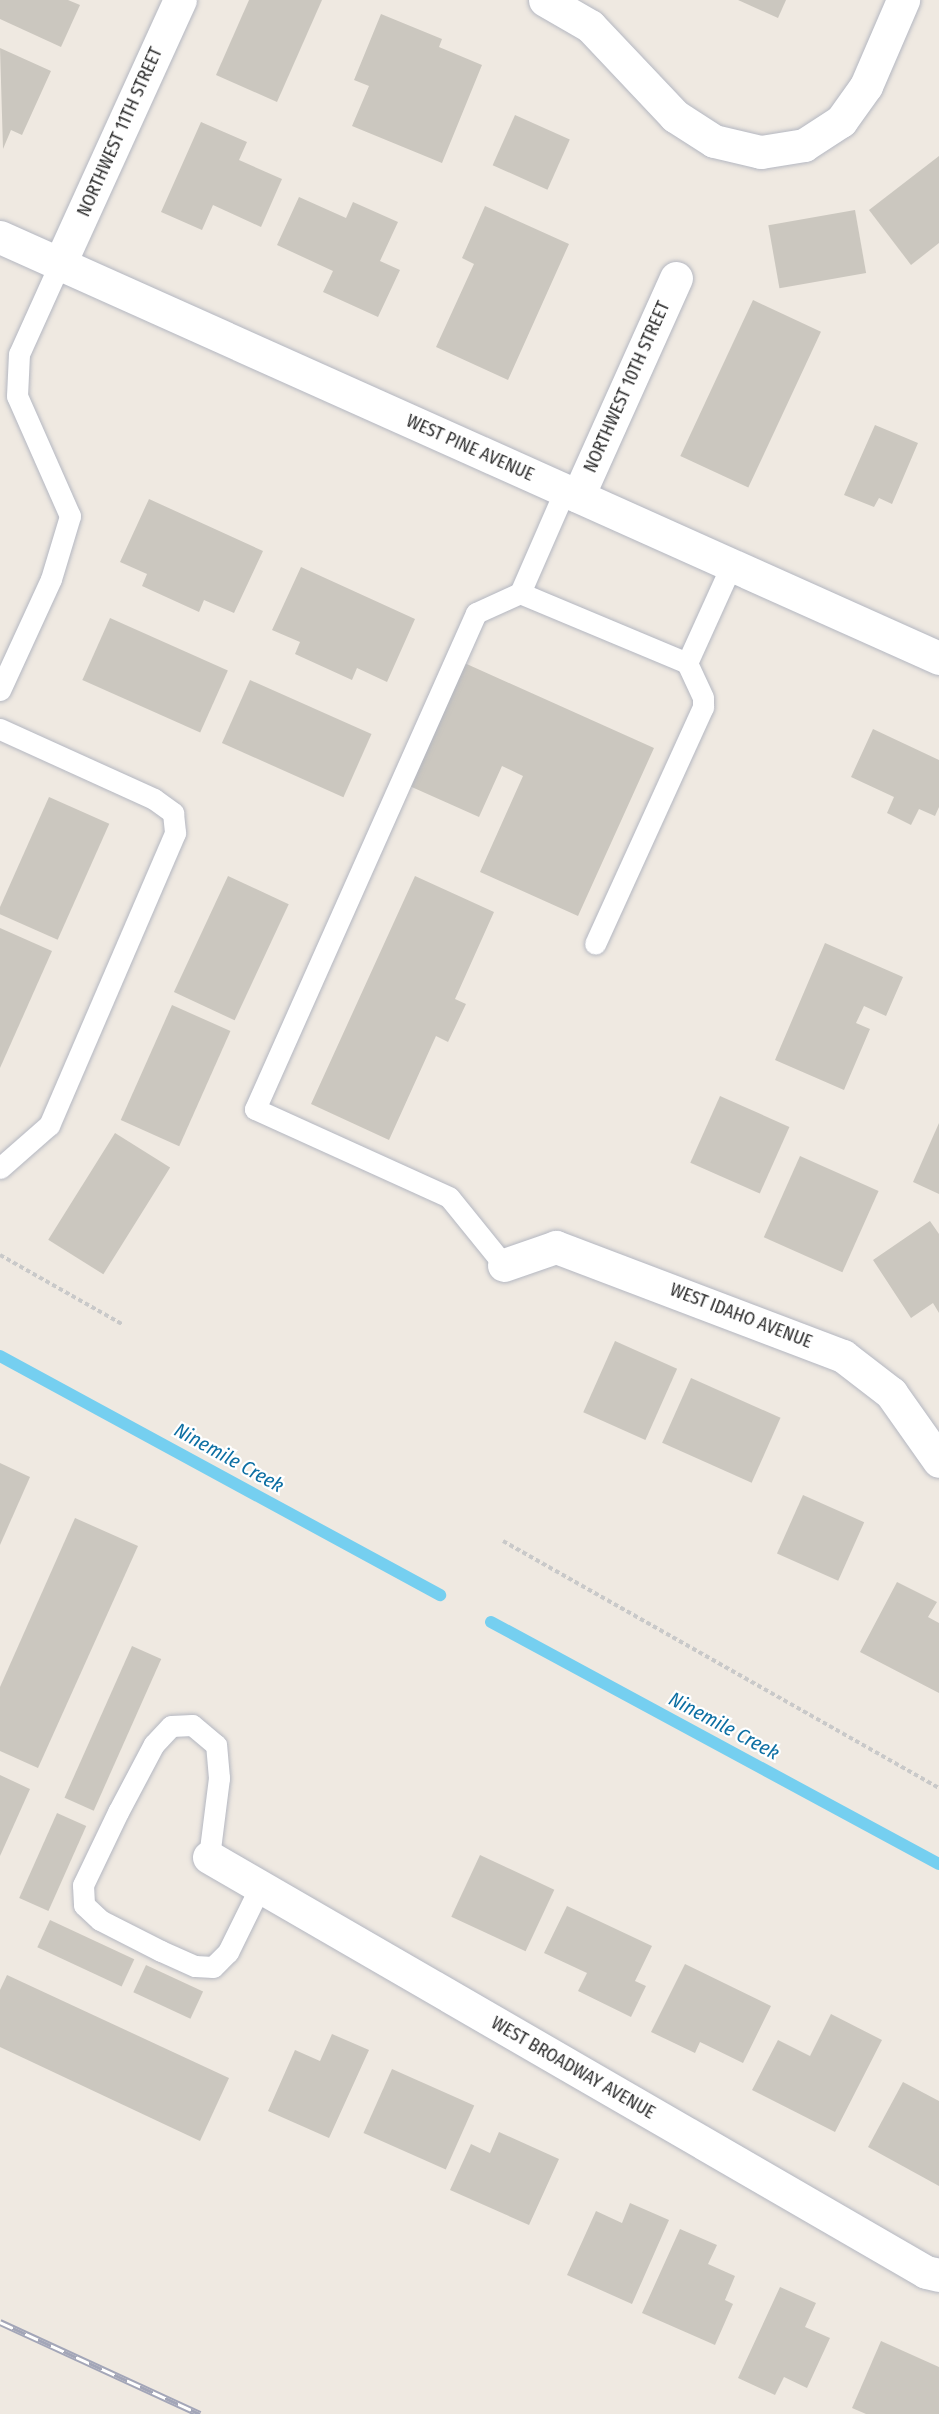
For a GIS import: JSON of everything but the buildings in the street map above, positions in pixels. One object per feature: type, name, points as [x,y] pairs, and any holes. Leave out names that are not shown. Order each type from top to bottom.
[{"type":"street","name":"NORTHWEST 11TH STREET","points":[[60,263],[180,0]]},
{"type":"street","points":[[545,0],[590,26],[675,116],[714,141],[761,153],[804,145],[841,121],[866,86],[903,0]]},
{"type":"street","name":"WEST PINE AVENUE","points":[[0,237],[939,658]]},
{"type":"street","name":"NORTHWEST 10TH STREET","points":[[571,493],[676,278]]},
{"type":"street","name":"WEST IDAHO AVENUE","points":[[504,1265],[556,1247],[843,1356],[891,1393],[939,1461]]},
{"type":"street","name":"WEST BROADWAY AVENUE","points":[[209,1857],[926,2272],[939,2275]]},
{"type":"lane","points":[[0,690],[51,579],[70,516],[17,396],[20,354],[60,263]]},
{"type":"lane","points":[[504,1265],[449,1197],[255,1109],[477,613],[520,593],[571,493]]},
{"type":"lane","points":[[687,663],[731,566]]},
{"type":"lane","points":[[520,593],[687,663],[703,698],[703,706],[595,944]]},
{"type":"lane","points":[[0,729],[154,799],[173,813],[175,833],[49,1125],[0,1168]]},
{"type":"lane","points":[[209,1857],[219,1778],[216,1745],[192,1725],[171,1726],[154,1744],[82,1885],[84,1905],[100,1920],[161,1951],[195,1966],[213,1967],[228,1952],[260,1887]]},
{"type":"path","points":[[0,1255],[122,1324]]},
{"type":"path","points":[[503,1541],[939,1788]]},
{"type":"waterway","name":"Ninemile Creek","points":[[0,1356],[440,1595]]},
{"type":"waterway","name":"Ninemile Creek","points":[[491,1622],[939,1864]]},
{"type":"railway","points":[[0,2322],[200,2414]]}]
